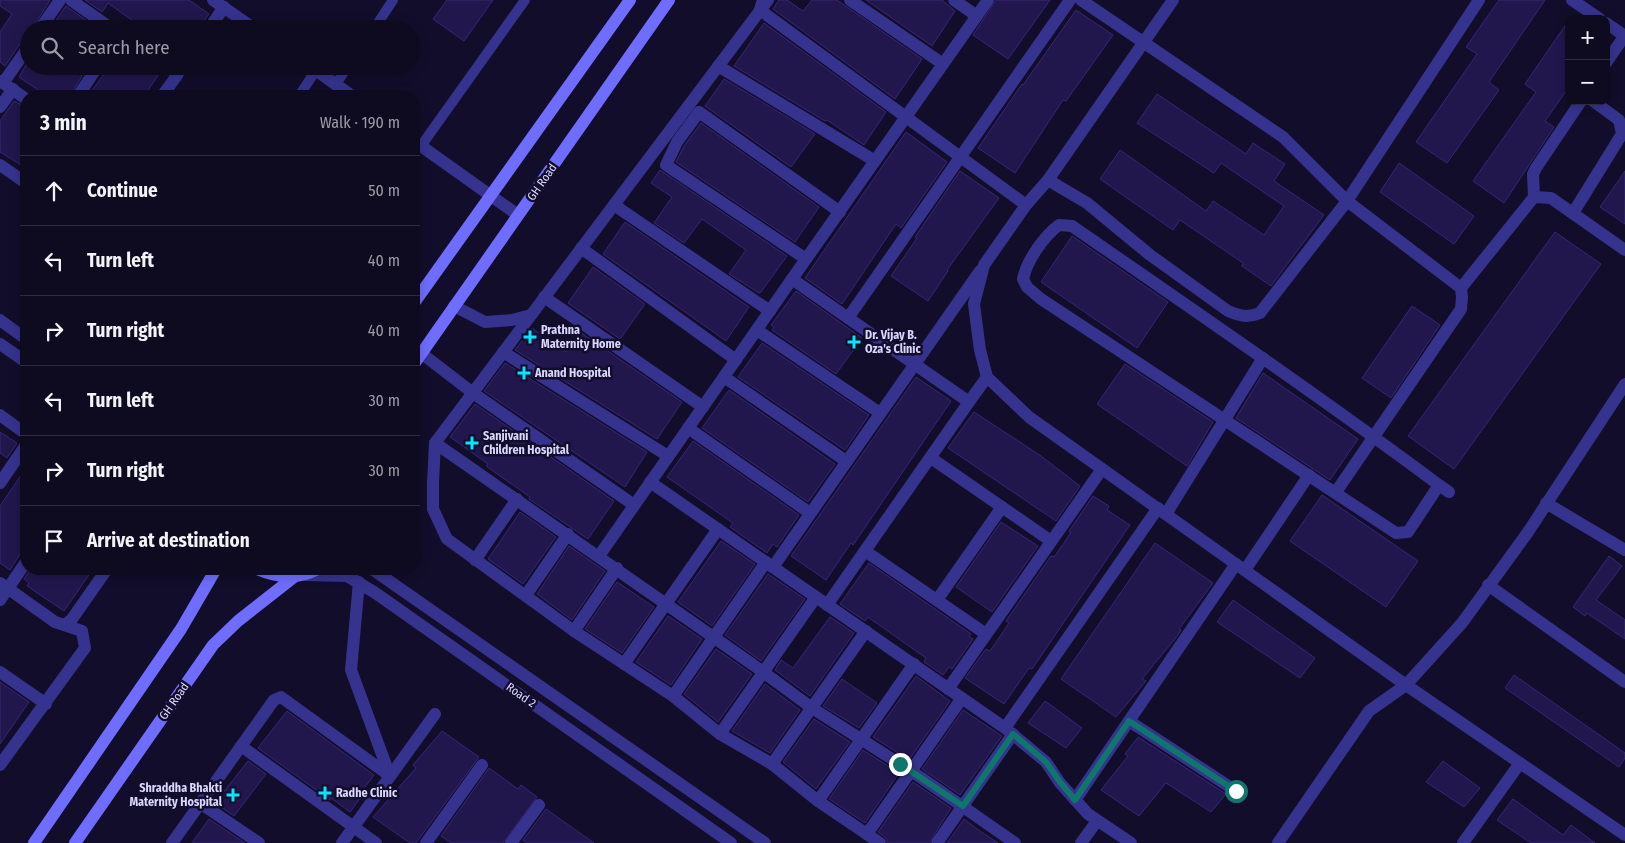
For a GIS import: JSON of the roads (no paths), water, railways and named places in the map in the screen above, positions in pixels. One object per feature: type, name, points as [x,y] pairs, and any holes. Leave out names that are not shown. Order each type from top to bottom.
[{"type":"main road","points":[[420,294],[630,0]]},
{"type":"main road","name":"GH Road","points":[[421,353],[669,0]]},
{"type":"main road","points":[[34,843],[181,629],[212,575]]},
{"type":"main road","points":[[272,575],[298,576]]},
{"type":"main road","name":"GH Road","points":[[74,843],[213,645],[238,620],[301,575]]},
{"type":"street","points":[[46,20],[60,0]]},
{"type":"street","points":[[71,0],[99,20]]},
{"type":"street","points":[[850,0],[943,64]]},
{"type":"street","points":[[954,0],[977,16]]},
{"type":"street","points":[[598,556],[988,0]]},
{"type":"street","points":[[848,318],[1070,0]]},
{"type":"street","points":[[1081,0],[1283,137],[1347,201],[1461,288]]},
{"type":"street","points":[[673,696],[715,636],[810,513],[1026,205],[1048,180],[1142,42],[1174,0]]},
{"type":"street","points":[[1048,180],[1087,203],[1150,254],[1228,310],[1241,316],[1250,317],[1260,313],[1347,201],[1479,0]]},
{"type":"street","points":[[1572,0],[1594,15]]},
{"type":"street","points":[[880,843],[818,802],[772,764],[720,734],[673,696],[574,631],[447,538],[434,509],[432,482],[436,443],[764,3],[905,118],[1026,205]]},
{"type":"street","points":[[213,20],[219,4],[242,20]]},
{"type":"street","points":[[1608,60],[1625,36],[1610,26]]},
{"type":"street","points":[[0,107],[5,84],[20,60]]},
{"type":"street","points":[[718,66],[875,161]]},
{"type":"street","points":[[82,90],[92,75]]},
{"type":"street","points":[[166,90],[177,75]]},
{"type":"street","points":[[323,75],[344,90]]},
{"type":"street","points":[[5,84],[20,95]]},
{"type":"street","points":[[1336,492],[1461,309],[1461,288],[1534,197],[1533,174],[1578,105]]},
{"type":"street","points":[[1572,213],[1622,134],[1619,120],[1598,105]]},
{"type":"street","points":[[806,259],[666,165],[677,142],[699,112],[840,212]]},
{"type":"street","points":[[420,146],[491,194],[518,215]]},
{"type":"street","points":[[0,165],[20,179]]},
{"type":"street","points":[[1534,197],[1551,198],[1625,250]]},
{"type":"street","points":[[614,205],[770,311]]},
{"type":"street","points":[[1060,225],[1072,226],[1374,437],[1444,489],[1408,532],[1402,534],[1396,533],[1041,299],[1027,287],[1023,279],[1025,270],[1051,232],[1060,225]]},
{"type":"street","points":[[581,248],[736,360]]},
{"type":"street","points":[[984,265],[974,304],[980,350],[988,377],[1029,417],[1622,837]]},
{"type":"street","points":[[792,279],[969,402]]},
{"type":"street","points":[[544,298],[703,407]]},
{"type":"street","points":[[454,306],[485,322],[512,320],[532,315]]},
{"type":"street","points":[[0,320],[20,335]]},
{"type":"street","points":[[757,330],[880,413]]},
{"type":"street","points":[[0,344],[20,358]]},
{"type":"street","points":[[503,352],[668,456]]},
{"type":"street","points":[[421,353],[473,393],[634,505]]},
{"type":"street","points":[[937,843],[963,806],[1009,731],[1224,420],[1263,358]]},
{"type":"street","points":[[724,377],[846,461]]},
{"type":"street","points":[[828,605],[988,377]]},
{"type":"street","points":[[1278,843],[1368,711],[1406,685],[1462,623],[1546,503],[1625,384]]},
{"type":"street","points":[[0,416],[20,430]]},
{"type":"street","points":[[688,428],[810,513]]},
{"type":"street","points":[[436,443],[715,636],[812,708],[923,779],[1011,842]]},
{"type":"street","points":[[0,483],[20,455]]},
{"type":"street","points":[[930,458],[1051,541]]},
{"type":"street","points":[[948,688],[1102,469]]},
{"type":"street","points":[[1075,800],[1129,721],[1309,475]]},
{"type":"street","points":[[650,482],[1009,731],[1046,762],[1075,800],[1096,821],[1131,843]]},
{"type":"street","points":[[475,560],[517,499]]},
{"type":"street","points":[[1546,503],[1625,550]]},
{"type":"street","points":[[936,600],[1002,507]]},
{"type":"street","points":[[624,664],[718,529]]},
{"type":"street","points":[[526,595],[568,534]]},
{"type":"street","points":[[865,551],[986,634]]},
{"type":"street","points":[[574,631],[617,568]]},
{"type":"street","points":[[0,600],[4,586],[20,569]]},
{"type":"street","points":[[66,624],[103,575]]},
{"type":"street","name":"Road 2","points":[[298,576],[311,575]]},
{"type":"street","name":"Road 2","points":[[336,575],[348,576],[359,582],[731,843]]},
{"type":"street","name":"Road 2","points":[[381,575],[765,843]]},
{"type":"street","points":[[359,582],[351,670],[390,776]]},
{"type":"street","points":[[1488,585],[1625,682]]},
{"type":"street","points":[[2,759],[46,704],[85,648],[82,631],[66,624],[55,622],[4,586]]},
{"type":"street","points":[[720,734],[816,597]]},
{"type":"street","points":[[772,764],[866,631]]},
{"type":"street","points":[[818,802],[914,664]]},
{"type":"street","points":[[0,672],[46,704]]},
{"type":"street","points":[[172,843],[274,700],[281,697],[390,776]]},
{"type":"street","points":[[868,834],[962,698]]},
{"type":"street","points":[[342,843],[435,714]]},
{"type":"street","points":[[1129,721],[1236,791]]},
{"type":"street","points":[[241,746],[376,843]]},
{"type":"street","points":[[1464,843],[1520,763]]},
{"type":"street","points":[[426,843],[482,765]]},
{"type":"street","points":[[200,803],[259,843]]},
{"type":"street","points":[[511,843],[539,805]]},
{"type":"street","points":[[1081,843],[1096,821]]},
{"type":"lane","points":[[380,20],[393,0]]},
{"type":"lane","points":[[420,140],[525,0]]},
{"type":"lane","points":[[302,90],[310,75]]},
{"type":"lane","points":[[336,84],[342,75]]},
{"type":"place","name":"Prathna Maternity Home","points":[[530,337]]},
{"type":"place","name":"Dr. Vijay B. Oza's Clinic","points":[[854,342]]},
{"type":"place","name":"Anand Hospital","points":[[524,373]]},
{"type":"place","name":"Sanjivani Children Hospital","points":[[472,443]]},
{"type":"place","name":"Radhe Clinic","points":[[325,793]]},
{"type":"place","name":"Shraddha Bhakti Maternity Hospital","points":[[233,795]]}]
